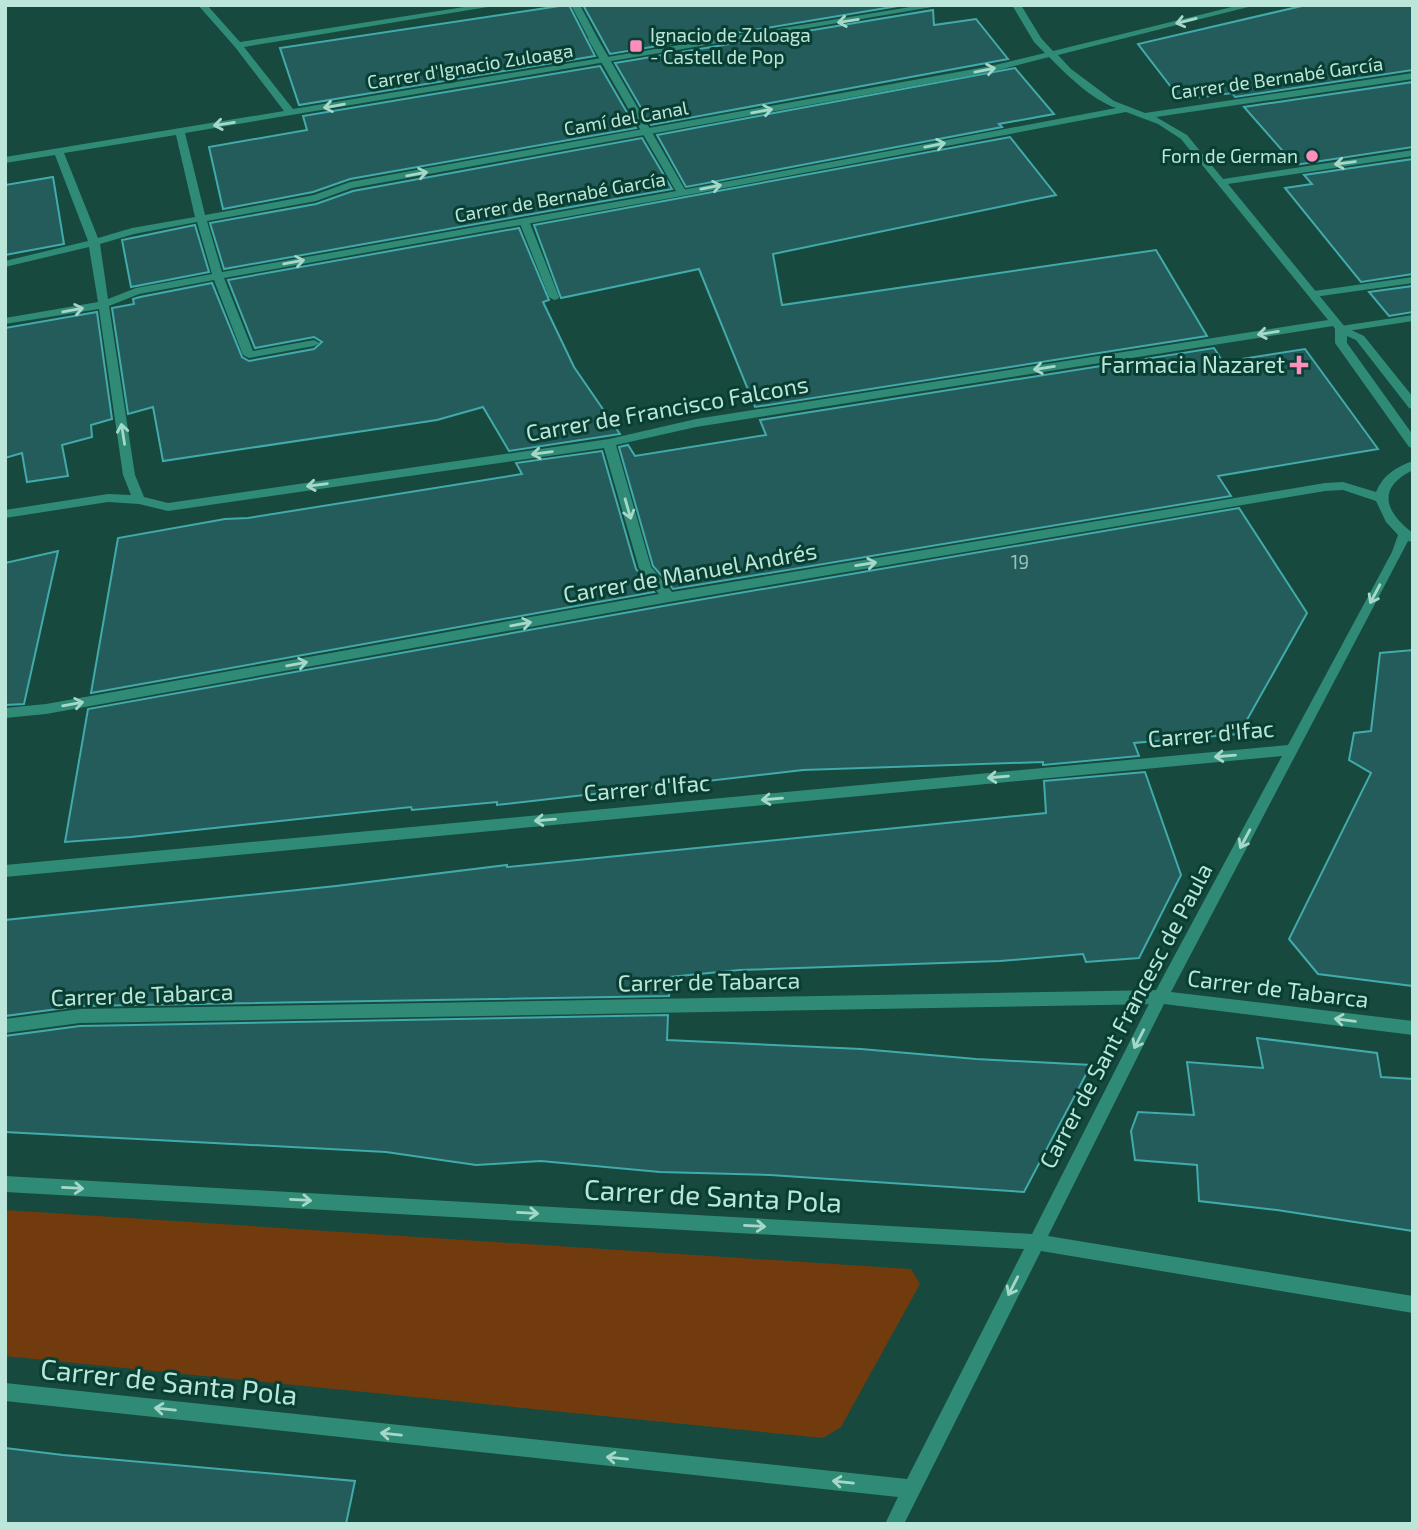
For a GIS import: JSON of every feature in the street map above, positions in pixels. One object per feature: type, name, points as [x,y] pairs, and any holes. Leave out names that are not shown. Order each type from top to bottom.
[{"type":"street","points":[[202,5],[238,45],[291,113]]},
{"type":"street","points":[[238,45],[496,5]]},
{"type":"street","points":[[575,5],[682,193]]},
{"type":"street","name":"Carrer d'Ignacio Zuloaga","points":[[5,160],[940,5]]},
{"type":"street","points":[[1016,5],[1027,26],[1049,55],[1122,110],[1145,115],[1184,136],[1338,326],[1360,338],[1413,405]]},
{"type":"street","name":"Camí del Canal","points":[[5,264],[132,231],[316,198],[350,186],[991,69],[1252,5]]},
{"type":"street","name":"Carrer de Bernabé García","points":[[1145,115],[1413,76]]},
{"type":"street","name":"Carrer de Bernabé García","points":[[5,321],[102,305],[136,292],[219,276],[1122,110]]},
{"type":"street","points":[[180,131],[201,219],[249,355],[314,343]]},
{"type":"street","points":[[58,151],[94,242],[129,475],[139,500]]},
{"type":"street","points":[[1222,182],[1413,153]]},
{"type":"street","points":[[524,221],[554,297]]},
{"type":"street","points":[[1314,294],[1413,280]]},
{"type":"street","name":"Carrer de Francisco Falcons","points":[[5,514],[108,498],[139,500],[168,507],[610,443],[709,420],[1413,317]]},
{"type":"street","points":[[1338,326],[1341,343],[1413,444]]},
{"type":"street","points":[[610,443],[645,568],[669,597]]},
{"type":"street","points":[[1409,536],[1385,511],[1381,498],[1384,484],[1395,473],[1412,464]]},
{"type":"street","name":"Carrer de Manuel Andrés","points":[[5,713],[46,709],[669,597],[1325,487],[1343,486],[1381,498]]},
{"type":"street","name":"Carrer de Sant Francesc de Paula","points":[[894,1524],[1160,997],[1409,536]]},
{"type":"street","name":"Carrer d'Ifac","points":[[5,871],[1293,750]]},
{"type":"street","name":"Carrer de Tabarca","points":[[5,1026],[80,1016],[1160,997],[1413,1028]]},
{"type":"street","name":"Carrer de Santa Pola","points":[[5,1184],[1035,1242],[1413,1305]]},
{"type":"street","name":"Carrer de Santa Pola","points":[[5,1392],[911,1489]]},
{"type":"shaded area","points":[[5,1210],[911,1269],[920,1284],[841,1427],[823,1438],[5,1356]]},
{"type":"building","points":[[569,5],[595,56],[299,105],[280,48]]},
{"type":"building","points":[[583,5],[904,5],[610,54]]},
{"type":"building","points":[[1306,5],[1413,5],[1413,70],[1235,97],[1232,93],[1181,100],[1138,44]]},
{"type":"building","points":[[933,10],[934,25],[976,19],[1008,59],[651,125],[615,63]]},
{"type":"building","points":[[600,66],[636,128],[350,179],[313,192],[223,209],[209,147],[307,130],[303,116]]},
{"type":"building","points":[[1015,68],[1054,114],[999,124],[1002,127],[686,187],[657,135]]},
{"type":"building","points":[[1413,82],[1413,147],[1295,165],[1244,107]]},
{"type":"building","points":[[1010,137],[1056,195],[773,254],[782,305],[1156,250],[1207,336],[755,407],[699,269],[561,298],[534,225]]},
{"type":"building","points":[[642,138],[672,189],[224,269],[210,223],[316,204],[353,191]]},
{"type":"building","points":[[1413,159],[1413,274],[1361,282],[1285,188],[1312,184],[1304,175]]},
{"type":"building","points":[[53,177],[64,244],[5,255],[5,185]]},
{"type":"building","points":[[195,225],[209,272],[131,287],[122,240]]},
{"type":"building","points":[[519,228],[549,300],[543,302],[574,367],[620,434],[509,451],[483,407],[437,420],[163,461],[153,407],[128,414],[112,308],[134,304],[133,299],[140,297],[212,283],[242,357],[249,361],[314,349],[322,342],[314,337],[255,348],[228,280]]},
{"type":"building","points":[[1413,286],[1413,312],[1389,316],[1369,292]]},
{"type":"building","points":[[97,312],[112,419],[91,425],[92,437],[62,445],[68,476],[27,482],[22,453],[5,458],[5,328]]},
{"type":"building","points":[[1214,348],[1223,362],[1305,349],[1378,449],[1218,476],[1231,496],[673,589],[653,566],[619,447],[628,445],[635,456],[766,435],[760,420]]},
{"type":"building","points":[[602,451],[636,569],[654,592],[91,693],[118,538],[522,474],[516,463]]},
{"type":"building","points":[[1239,508],[1307,613],[1239,734],[1134,743],[1139,756],[1043,765],[1043,762],[803,770],[497,805],[497,802],[412,810],[411,807],[65,842],[88,709],[669,605]]},
{"type":"building","points":[[58,551],[24,704],[5,705],[5,563]]},
{"type":"building","points":[[1413,650],[1413,986],[1318,974],[1289,939],[1371,773],[1349,760],[1354,733],[1371,731],[1380,653]]},
{"type":"building","points":[[1145,772],[1181,875],[1139,958],[1086,962],[1083,954],[1000,961],[739,970],[670,977],[669,996],[80,1006],[5,1016],[5,920],[336,886],[507,865],[1046,813],[1044,781]]},
{"type":"building","points":[[668,1015],[667,1040],[861,1049],[1091,1065],[1024,1192],[770,1175],[660,1172],[541,1161],[476,1165],[386,1152],[5,1132],[5,1036],[80,1026]]},
{"type":"building","points":[[1257,1038],[1377,1053],[1381,1077],[1413,1079],[1413,1231],[1199,1201],[1197,1165],[1135,1160],[1131,1131],[1138,1112],[1194,1115],[1187,1062],[1263,1068]]},
{"type":"building","points":[[5,1448],[355,1481],[346,1524],[5,1524]]},
{"type":"place","name":"Ignacio de Zuloaga - Castell de Pop","points":[[636,46]]},
{"type":"place","name":"Forn de German","points":[[1312,156]]},
{"type":"place","name":"Farmacia Nazaret","points":[[1299,365]]}]
